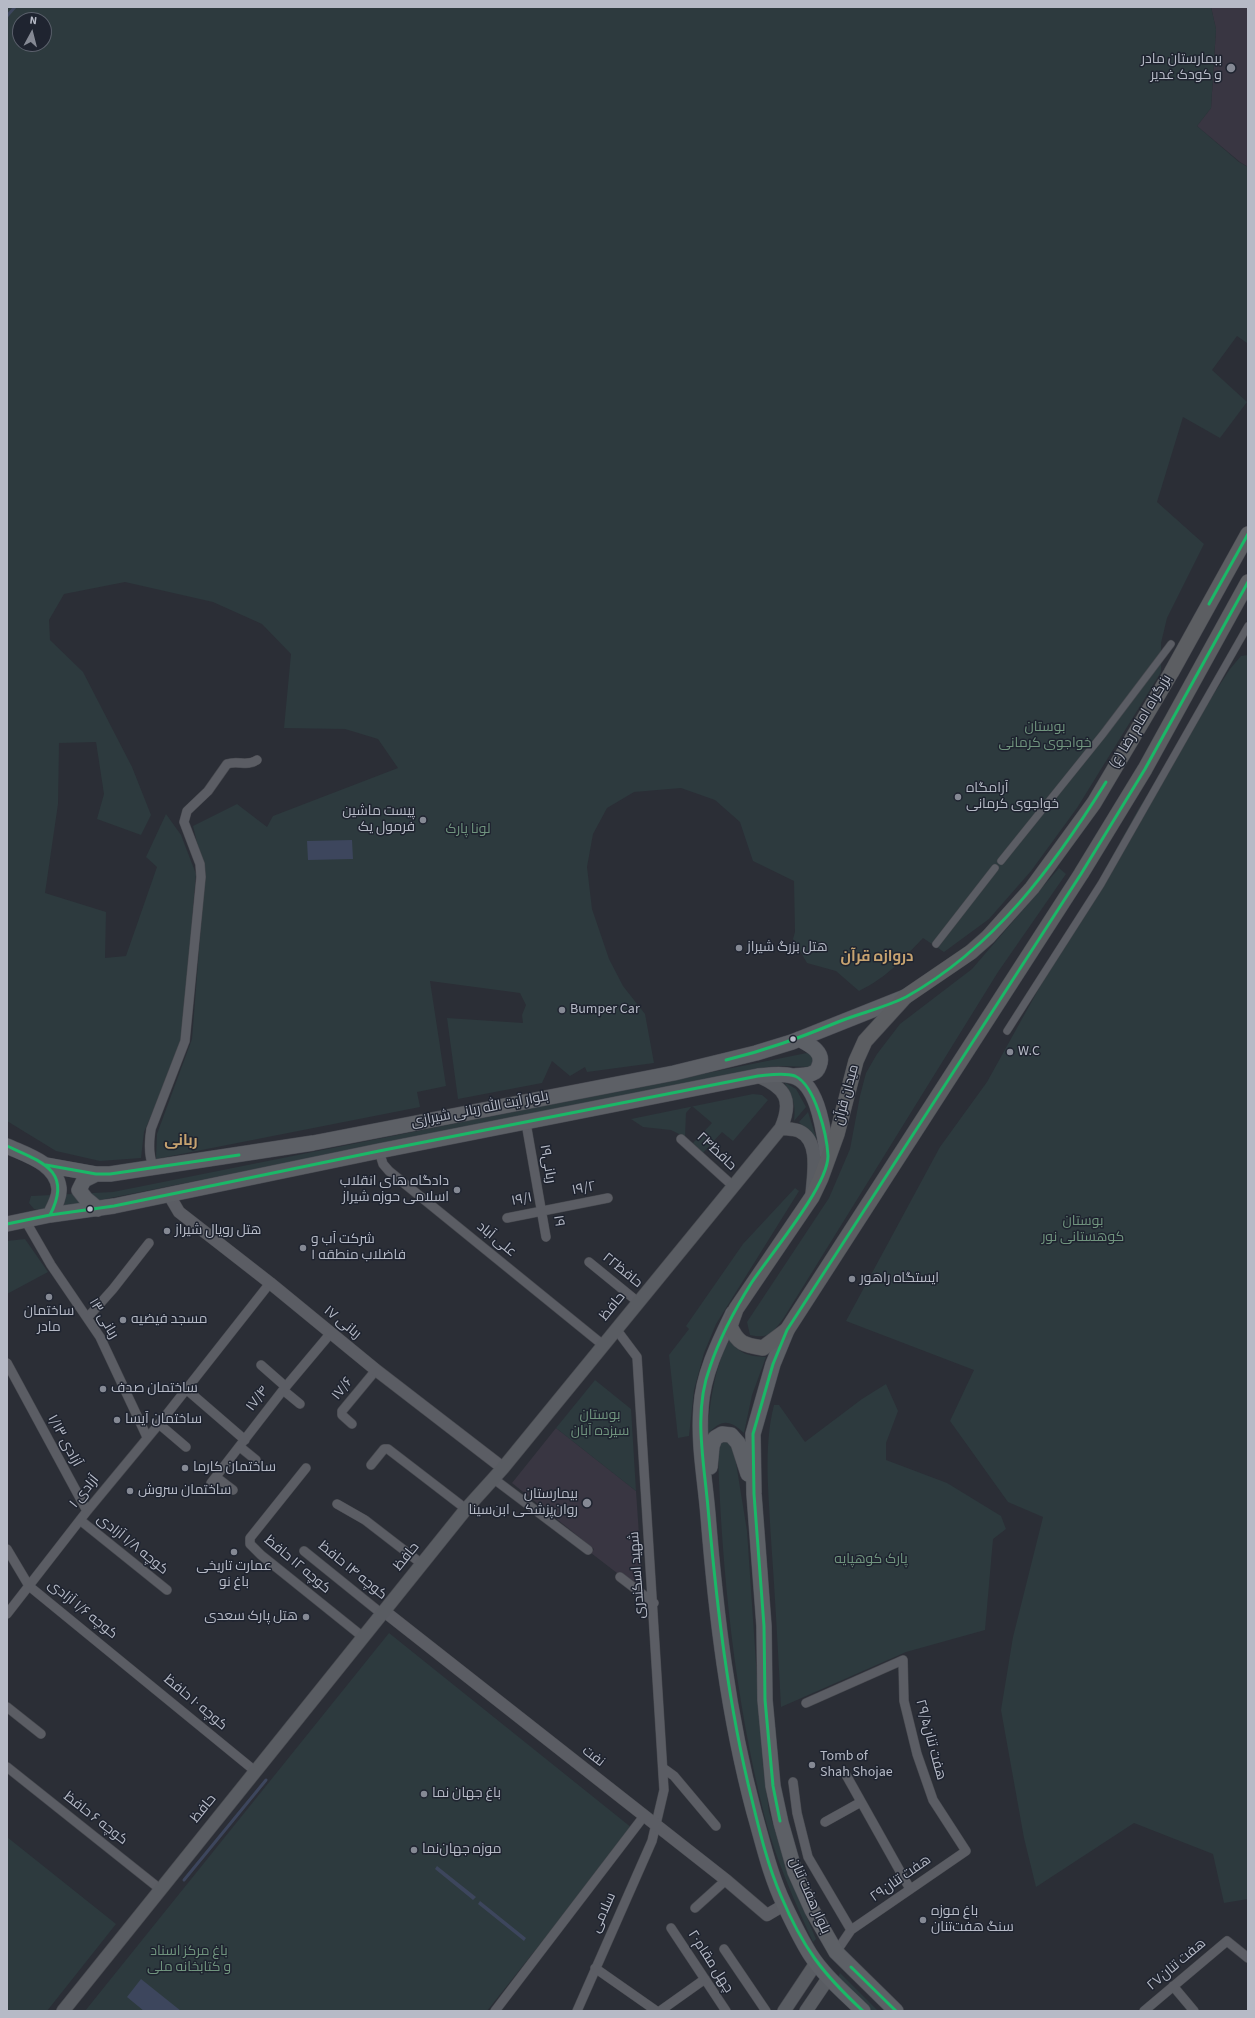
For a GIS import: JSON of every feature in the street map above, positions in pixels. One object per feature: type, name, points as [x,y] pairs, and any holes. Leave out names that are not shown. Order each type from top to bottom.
[{"type":"highway","name":"بزرگراه امام رضا (ع)","points":[[988,937],[1032,888],[1094,802],[1171,673],[1248,534]]},
{"type":"highway","name":"بزرگراه امام رضا (ع)","points":[[787,1330],[1081,874],[1144,769],[1248,582]]},
{"type":"highway","name":"میدان قرآن","points":[[787,1330],[763,1348],[748,1346],[736,1339],[730,1326],[736,1308],[812,1197],[821,1178],[837,1134],[860,1050],[872,1032],[905,997],[953,965],[988,937]]},
{"type":"main road","name":"بلوار آیت الله ربانی شیرازی","points":[[7,1146],[46,1165],[96,1174],[110,1174],[313,1144],[674,1073],[756,1053],[799,1039],[838,1022],[905,997]]},
{"type":"main road","name":"بلوار آیت الله ربانی شیرازی","points":[[7,1224],[50,1215],[168,1195],[379,1151],[758,1076],[779,1074],[794,1076],[812,1073],[818,1069],[821,1058],[817,1051],[799,1039]]},
{"type":"main road","points":[[758,1076],[772,1082],[780,1088],[785,1096],[787,1114],[781,1128],[801,1132],[809,1139],[812,1145],[812,1197]]},
{"type":"main road","points":[[794,1076],[807,1085],[820,1114],[828,1158]]},
{"type":"main road","name":"حافظ","points":[[63,2011],[422,1564],[466,1510],[494,1479],[781,1128]]},
{"type":"main road","points":[[46,1165],[56,1179],[59,1188],[58,1197],[50,1215]]},
{"type":"main road","points":[[96,1174],[84,1180],[80,1190],[86,1200],[98,1208]]},
{"type":"main road","name":"بلوار هفت تنان","points":[[736,1308],[719,1343],[708,1372],[701,1406],[701,1454],[707,1498],[713,1579],[730,1701],[745,1778],[765,1852],[784,1905],[816,1963],[863,2011]]},
{"type":"main road","name":"بلوار هفت تنان","points":[[787,1330],[773,1364],[761,1400],[753,1434],[754,1494],[764,1626],[765,1700],[774,1786],[781,1823],[795,1872],[812,1910],[836,1952],[896,2011]]},
{"type":"main road","points":[[707,1498],[712,1446],[715,1438],[722,1434],[731,1435],[738,1443],[754,1494]]},
{"type":"main road","points":[[784,2011],[816,1963]]},
{"type":"main road","points":[[806,2011],[829,1977]]},
{"type":"street","points":[[1007,1031],[1101,884],[1248,626]]},
{"type":"street","points":[[1001,861],[1103,734],[1171,644]]},
{"type":"street","points":[[154,1168],[149,1143],[151,1129],[186,1041],[201,877],[200,864],[184,822],[187,811],[208,791],[227,764],[232,762],[248,764],[257,760]]},
{"type":"street","points":[[936,944],[995,868]]},
{"type":"street","name":"ربانی۱۹","points":[[526,1123],[542,1211]]},
{"type":"street","name":"حافظ۲۴","points":[[681,1139],[733,1186]]},
{"type":"street","name":"علی آباد","points":[[379,1151],[383,1164],[388,1171],[603,1345]]},
{"type":"street","name":"ربانی ۱۷","points":[[168,1195],[179,1212],[270,1283],[330,1334],[503,1468]]},
{"type":"street","name":"۱۹/۲","points":[[542,1211],[608,1198]]},
{"type":"street","name":"۱۹/۱","points":[[507,1218],[542,1211]]},
{"type":"street","name":"۱۹","points":[[542,1211],[546,1236]]},
{"type":"street","name":"ربانی ۱۳","points":[[25,1220],[50,1265],[88,1317],[100,1337],[147,1437]]},
{"type":"street","points":[[88,1317],[113,1289],[149,1243]]},
{"type":"street","name":"حافظ۲۲","points":[[589,1262],[638,1302]]},
{"type":"street","name":"آزادی ۱","points":[[7,1614],[87,1511],[159,1424],[270,1283]]},
{"type":"street","name":"شهید اسکندری","points":[[616,1329],[637,1357],[654,1603],[664,1790],[656,1825]]},
{"type":"street","name":"۱۷/۴","points":[[233,1490],[214,1480],[285,1388],[330,1334]]},
{"type":"street","name":"آزادی ۱/۱۳","points":[[7,1363],[87,1511]]},
{"type":"street","points":[[261,1365],[300,1404]]},
{"type":"street","name":"۱۷/۶","points":[[352,1424],[342,1415],[342,1411],[376,1370]]},
{"type":"street","points":[[186,1389],[242,1444],[256,1460]]},
{"type":"street","points":[[159,1424],[186,1447]]},
{"type":"street","points":[[371,1465],[384,1449],[388,1449],[466,1510]]},
{"type":"street","name":"کوچه ۱۲ حافظ","points":[[306,1468],[250,1538],[250,1544],[260,1555],[363,1637]]},
{"type":"street","points":[[494,1479],[588,1550]]},
{"type":"street","points":[[336,1504],[365,1520],[422,1564]]},
{"type":"street","name":"کوچه ۱/۸ آزادی","points":[[80,1520],[167,1590]]},
{"type":"street","points":[[7,1549],[29,1586]]},
{"type":"street","name":"کوچه ۱۴ حافظ","points":[[304,1551],[383,1612]]},
{"type":"street","points":[[620,1577],[654,1603]]},
{"type":"street","name":"کوچه ۱/۶ آزادی","points":[[29,1586],[118,1657]]},
{"type":"street","name":"نفت","points":[[383,1612],[726,1880],[767,1915],[784,1905]]},
{"type":"street","name":"کوچه ۱۰ حافظ","points":[[118,1657],[255,1771]]},
{"type":"street","name":"۲۹/۵هفت تنان","points":[[806,1703],[903,1660],[904,1702],[917,1754],[933,1800],[966,1851]]},
{"type":"street","points":[[7,1707],[41,1734]]},
{"type":"street","points":[[663,1768],[674,1776],[716,1826]]},
{"type":"street","name":"کوچه ۶ حافظ","points":[[10,1769],[160,1889]]},
{"type":"street","points":[[845,1773],[910,1889]]},
{"type":"street","points":[[793,1782],[797,1813],[808,1857],[851,1930],[836,1952]]},
{"type":"street","points":[[825,1822],[861,1802]]},
{"type":"street","points":[[495,2011],[644,1816]]},
{"type":"street","name":"سلامی","points":[[577,2011],[652,1841],[656,1825]]},
{"type":"street","name":"هفت تنان۲۹","points":[[851,1930],[966,1851]]},
{"type":"street","points":[[695,1908],[726,1880]]},
{"type":"street","name":"چهل مقام۲۰","points":[[671,1928],[726,2011]]},
{"type":"street","name":"هفت تنان۲۷","points":[[1144,2011],[1227,1941],[1248,1958]]},
{"type":"street","points":[[724,1949],[766,2011]]},
{"type":"street","points":[[595,1968],[657,2010],[705,1978]]},
{"type":"street","points":[[1173,1986],[1194,2011]]},
{"type":"shaded area","name":"ببمارستان مادر و کودک غدیر","points":[[1211,7],[1248,7],[1248,167],[1197,126],[1211,108],[1216,29]]},
{"type":"shaded area","name":"بیمارستان روان‌پزشکی ابن‌سینا","points":[[556,1428],[636,1491],[643,1593],[591,1553],[594,1549],[512,1483]]},
{"type":"green space","points":[[7,7],[1211,7],[1216,29],[1211,108],[1197,126],[1239,162],[1248,167],[1248,341],[1247,343],[1237,336],[1212,370],[1247,402],[1220,438],[1183,417],[1157,502],[1204,544],[1167,618],[1161,643],[1161,672],[1077,808],[1031,871],[989,919],[944,952],[923,938],[886,974],[859,991],[836,971],[807,963],[793,939],[795,932],[794,881],[753,861],[740,822],[715,800],[681,788],[634,792],[607,808],[593,834],[587,867],[592,909],[609,959],[623,986],[645,1014],[654,1063],[587,1072],[585,1067],[570,1076],[552,1061],[542,1083],[458,1099],[447,1018],[523,1023],[522,1015],[526,1005],[520,993],[430,981],[446,1086],[417,1092],[420,1107],[156,1159],[157,1134],[192,1039],[205,875],[193,826],[237,804],[267,827],[273,816],[398,768],[378,739],[345,729],[284,728],[291,654],[262,624],[213,602],[125,582],[64,594],[49,620],[50,640],[83,672],[132,767],[151,815],[141,835],[97,819],[104,794],[96,742],[59,743],[58,804],[45,893],[106,912],[105,958],[126,956],[157,867],[146,857],[166,814],[181,835],[196,874],[183,1026],[178,1054],[144,1132],[141,1158],[100,1161],[56,1151],[7,1121]]},
{"type":"green space","name":"بوستان کوهستانی نور","points":[[1248,655],[1248,1899],[1224,1903],[1213,1854],[1134,1823],[1036,1887],[1024,1838],[1001,1710],[1013,1637],[1043,1517],[1008,1502],[950,1421],[974,1370],[846,1321],[940,1147],[987,1082],[1139,808],[1230,669],[1241,656]]},
{"type":"green space","points":[[1059,868],[1066,874],[998,972],[783,1319],[770,1334],[762,1336],[750,1335],[747,1322],[829,1198],[850,1149],[866,1073],[877,1054],[900,1024],[972,969]]},
{"type":"green space","points":[[807,1053],[811,1054],[814,1061],[810,1067],[768,1067],[100,1200],[39,1210],[34,1209],[29,1203],[31,1196],[113,1192]]},
{"type":"green space","points":[[784,1082],[796,1089],[806,1107],[794,1121],[795,1110],[793,1101]]},
{"type":"green space","points":[[753,1094],[762,1095],[768,1100],[733,1141],[722,1132],[703,1153],[693,1143],[712,1123],[692,1106]]},
{"type":"green space","points":[[691,1107],[686,1113],[685,1137],[671,1130],[643,1127],[631,1119]]},
{"type":"green space","points":[[808,1112],[817,1140],[799,1122]]},
{"type":"green space","points":[[795,1188],[799,1191],[716,1324],[704,1353],[694,1390],[689,1436],[678,1438],[669,1355],[689,1329],[686,1326],[743,1244]]},
{"type":"green space","points":[[25,1239],[48,1272],[7,1294],[7,1241]]},
{"type":"green space","points":[[729,1340],[741,1351],[749,1355],[766,1357],[752,1395],[744,1433],[734,1425],[725,1423],[717,1426],[707,1435],[711,1399],[716,1374]]},
{"type":"green space","name":"بوستان سیزده آبان","points":[[595,1380],[631,1409],[636,1491],[556,1428]]},
{"type":"green space","name":"پارک کوهپایه","points":[[886,1384],[898,1411],[886,1443],[886,1460],[947,1483],[1001,1516],[1006,1529],[993,1539],[985,1630],[906,1652],[781,1707],[768,1472],[769,1438],[774,1405],[779,1405],[805,1442],[862,1399]]},
{"type":"green space","points":[[725,1440],[733,1444],[747,1531],[763,1766],[769,1812],[789,1875],[816,1939],[813,1942],[786,1879],[768,1830],[745,1725],[732,1636],[723,1545],[718,1455],[719,1444]]},
{"type":"green space","name":"باغ جهان نما","points":[[389,1633],[632,1828],[487,2011],[85,2011]]},
{"type":"green space","points":[[7,1837],[116,1924],[47,2011],[7,2011]]},
{"type":"green space","points":[[840,1973],[878,2011],[871,2011],[838,1977]]},
{"type":"water","points":[[352,840],[353,859],[308,860],[307,841]]},
{"type":"water","points":[[437,1866],[476,1897],[473,1900],[435,1869]]},
{"type":"water","points":[[480,1901],[526,1938],[524,1941],[478,1904]]},
{"type":"water","points":[[141,1979],[181,2011],[144,2011],[127,1997]]},
{"type":"waterway","points":[[7,16],[15,7]]},
{"type":"waterway","points":[[184,1880],[266,1780]]},
{"type":"transit line","points":[[1209,604],[1248,534]]},
{"type":"transit line","points":[[780,1821],[773,1786],[765,1700],[764,1626],[754,1494],[753,1434],[773,1364],[787,1330],[1081,874],[1145,769],[1248,582]]},
{"type":"transit line","points":[[726,1060],[783,1043],[889,1004],[906,997],[938,977],[967,955],[1020,903],[1065,844],[1106,782]]},
{"type":"transit line","points":[[50,1215],[114,1206],[379,1151],[758,1076],[786,1074],[795,1076],[802,1081],[808,1089],[819,1112],[828,1156],[825,1169],[819,1185],[809,1202],[752,1282],[723,1334],[710,1367],[702,1401],[702,1455],[724,1655],[736,1728],[765,1849],[772,1873],[797,1931],[825,1972],[863,2011]]},
{"type":"transit line","points":[[7,1146],[42,1163],[56,1178],[58,1188],[56,1200],[50,1215],[7,1224]]},
{"type":"transit line","points":[[46,1165],[96,1174],[110,1174],[239,1155]]},
{"type":"transit line","points":[[851,1967],[896,2011]]},
{"type":"place","name":"ببمارستان مادر و کودک غدیر","points":[[1231,68]]},
{"type":"place","name":"آرامگاه خواجوی کرمانی","points":[[958,797]]},
{"type":"place","name":"پیست ماشین فرمول یک","points":[[423,820]]},
{"type":"place","name":"هتل بزرگ شیراز","points":[[739,948]]},
{"type":"place","name":"Bumper Car","points":[[562,1010]]},
{"type":"place","name":"W.C","points":[[1010,1052]]},
{"type":"place","name":"دادگاه های انقلاب اسلامی حوزه شیراز","points":[[457,1190]]},
{"type":"place","name":"هتل رویال شیراز","points":[[167,1231]]},
{"type":"place","name":"شرکت آب و فاضلاب منطقه ۱","points":[[303,1248]]},
{"type":"place","name":"ایستگاه راهور","points":[[852,1279]]},
{"type":"place","name":"ساختمان مادر","points":[[49,1297]]},
{"type":"place","name":"مسجد فیضیه","points":[[123,1320]]},
{"type":"place","name":"ساختمان صدف","points":[[103,1389]]},
{"type":"place","name":"ساختمان آیسا","points":[[117,1420]]},
{"type":"place","name":"ساختمان کارما","points":[[185,1468]]},
{"type":"place","name":"ساختمان سروش","points":[[130,1491]]},
{"type":"place","name":"بیمارستان روان‌پزشکی ابن‌سینا","points":[[587,1503]]},
{"type":"place","name":"عمارت تاریخی باغ نو","points":[[234,1552]]},
{"type":"place","name":"هتل پارک سعدی","points":[[306,1617]]},
{"type":"place","name":"Tomb of Shah Shojae","points":[[812,1765]]},
{"type":"place","name":"باغ جهان نما","points":[[424,1794]]},
{"type":"place","name":"موزه جهان‌نما","points":[[414,1850]]},
{"type":"place","name":"باغ‌ موزه سنگ هفت‌تنان","points":[[923,1920]]},
{"type":"district","name":"دروازه قرآن","points":[[877,958]]},
{"type":"district","name":"ربانی","points":[[181,1142]]},
{"type":"park label","name":"بوستان خواجوی کرمانی","points":[[1045,736]]},
{"type":"park label","name":"لونا پارک","points":[[468,830]]},
{"type":"park label","name":"باغ مرکز اسناد و کتابخانه ملی","points":[[189,1960]]}]
